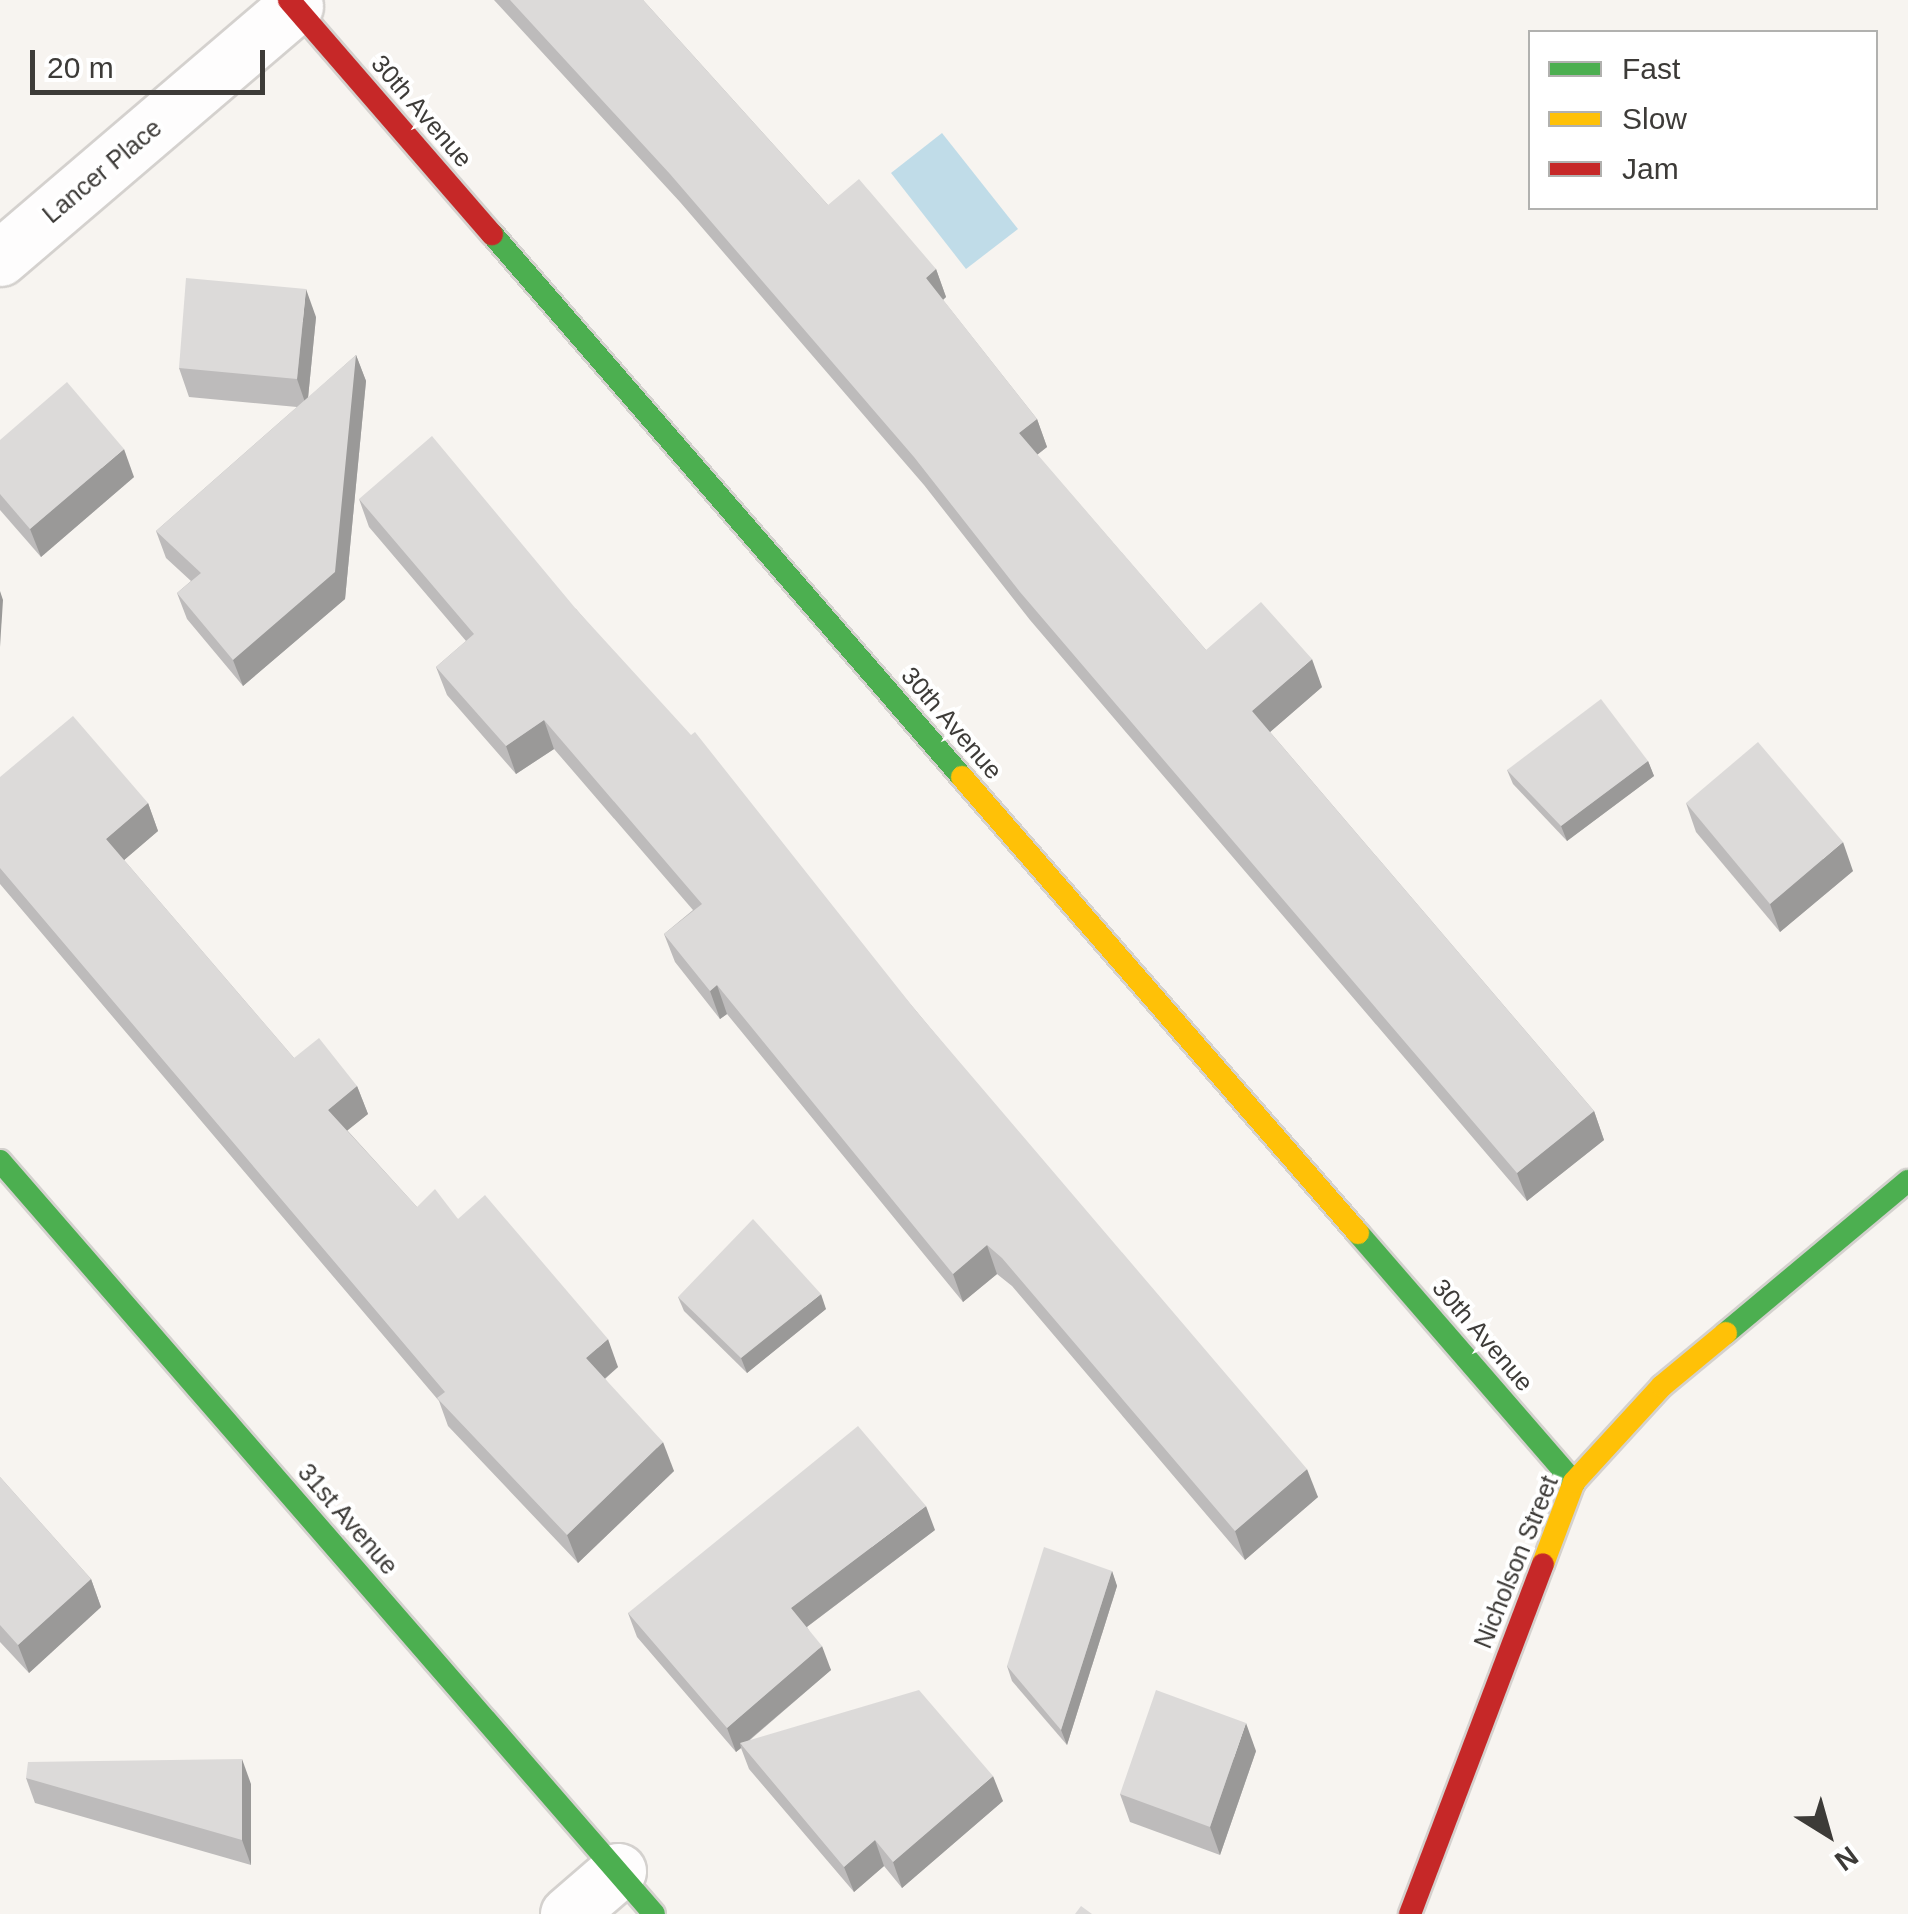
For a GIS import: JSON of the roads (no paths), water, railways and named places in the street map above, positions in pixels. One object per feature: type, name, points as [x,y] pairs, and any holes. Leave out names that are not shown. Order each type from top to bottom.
[{"type":"street","name":"Lancer Place","points":[[0,258],[292,3]]},
{"type":"street","name":"30th Avenue","points":[[292,3],[1574,1482]]},
{"type":"street","name":"31st Avenue","points":[[0,1161],[654,1914]]},
{"type":"street","name":"Nicholson Street","points":[[1410,1914],[1574,1482],[1662,1386],[1908,1181]]},
{"type":"street","points":[[568,1914],[618,1871]]},
{"type":"water","points":[[942,133],[1018,229],[966,269],[891,173]]}]
